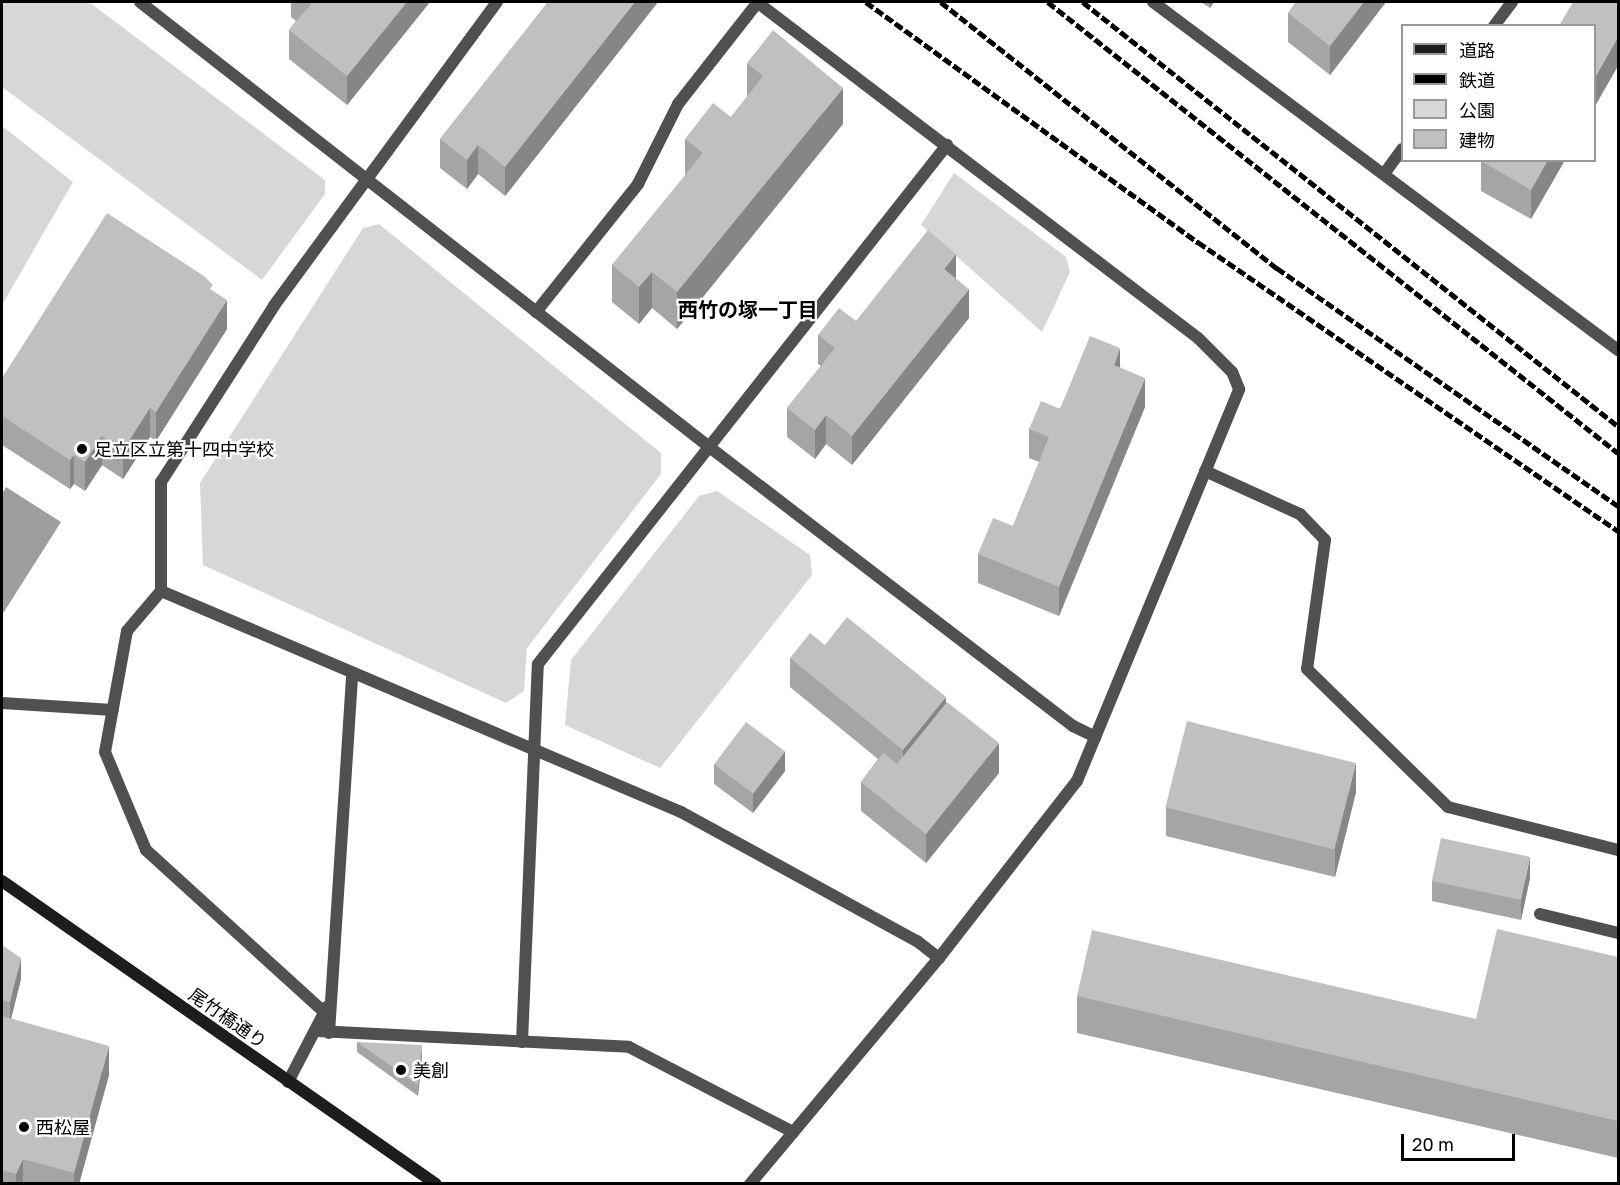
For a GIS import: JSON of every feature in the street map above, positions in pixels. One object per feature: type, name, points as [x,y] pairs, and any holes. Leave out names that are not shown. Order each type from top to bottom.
[{"type":"main road","name":"尾竹橋通り","points":[[2,881],[436,1184]]},
{"type":"street","points":[[140,2],[366,176],[708,447],[1073,726],[1096,736]]},
{"type":"street","points":[[325,1013],[146,850],[105,752],[127,631],[160,591],[161,482],[274,306],[366,176],[497,2]]},
{"type":"street","points":[[536,312],[638,184],[678,104],[757,2],[1198,338],[1232,372],[1239,389],[1077,781],[939,958],[750,1184]]},
{"type":"street","points":[[1153,2],[1618,350]]},
{"type":"street","points":[[1496,24],[1512,2]]},
{"type":"street","points":[[522,1042],[538,664],[946,145]]},
{"type":"street","points":[[1384,174],[1401,150]]},
{"type":"street","points":[[1205,471],[1300,514],[1325,540],[1307,669],[1448,807],[1618,850]]},
{"type":"street","points":[[160,591],[535,753],[681,813],[917,941],[939,958]]},
{"type":"street","points":[[288,1082],[323,1032],[332,994],[352,674]]},
{"type":"street","points":[[2,703],[113,710]]},
{"type":"street","points":[[1540,914],[1618,933]]},
{"type":"street","points":[[323,1032],[325,1013],[332,994]]},
{"type":"street","points":[[323,1032],[628,1047],[794,1132]]},
{"type":"green space","points":[[2,2],[89,2],[325,180],[325,194],[262,280],[2,87]]},
{"type":"green space","points":[[2,126],[73,182],[2,305]]},
{"type":"green space","points":[[954,173],[1066,257],[1070,272],[1042,332],[921,225]]},
{"type":"green space","points":[[379,224],[661,453],[661,474],[527,648],[524,691],[506,703],[203,565],[200,483],[363,228]]},
{"type":"green space","points":[[717,491],[810,555],[812,575],[660,768],[565,725],[571,660],[699,496]]},
{"type":"shaded area","points":[[6,487],[61,522],[2,615],[2,494]]},
{"type":"building","points":[[308,2],[407,2],[347,76],[289,30],[311,4]]},
{"type":"building","points":[[548,2],[635,2],[505,167],[478,145],[467,160],[440,139]]},
{"type":"building","points":[[1296,2],[1364,2],[1330,46],[1288,13]]},
{"type":"building","points":[[1573,2],[1618,2],[1618,37],[1596,76],[1596,24],[1560,24]]},
{"type":"building","points":[[773,30],[843,88],[677,292],[652,272],[639,287],[612,265],[703,153],[685,139],[713,103],[731,117],[763,76],[747,63]]},
{"type":"building","points":[[1483,162],[1547,162],[1531,190]]},
{"type":"building","points":[[107,213],[204,276],[213,285],[210,289],[227,300],[156,412],[150,408],[123,450],[102,436],[85,462],[74,455],[70,460],[2,416],[2,378]]},
{"type":"building","points":[[928,230],[956,254],[944,269],[969,289],[852,436],[826,415],[815,430],[787,408],[835,348],[818,335],[839,308],[856,321]]},
{"type":"building","points":[[1090,336],[1120,348],[1114,365],[1145,378],[1059,587],[978,554],[993,518],[1013,526],[1049,437],[1029,429],[1041,401],[1060,409]]},
{"type":"building","points":[[847,617],[946,697],[903,750],[790,658],[810,633],[825,645]]},
{"type":"building","points":[[947,702],[999,743],[926,834],[861,782],[883,753],[897,764]]},
{"type":"building","points":[[1187,721],[1356,763],[1334,849],[1165,807]]},
{"type":"building","points":[[746,722],[785,751],[753,794],[714,764]]},
{"type":"building","points":[[1441,838],[1530,857],[1521,900],[1432,881]]},
{"type":"building","points":[[1497,929],[1618,957],[1618,1121],[1077,996],[1092,930],[1476,1019]]},
{"type":"building","points":[[2,945],[21,958],[10,1002],[2,1000]]},
{"type":"building","points":[[2,1016],[109,1046],[74,1173],[23,1159],[16,1174],[2,1170]]},
{"type":"building","points":[[357,1042],[422,1045],[418,1085]]},
{"type":"railway","points":[[866,2],[1198,242],[1618,531]]},
{"type":"railway","points":[[941,2],[1277,268],[1618,506]]},
{"type":"railway","points":[[1048,2],[1618,453]]},
{"type":"railway","points":[[1083,2],[1618,426]]},
{"type":"place","name":"足立区立第十四中学校","points":[[82,449]]},
{"type":"place","name":"美創","points":[[401,1070]]},
{"type":"place","name":"西松屋","points":[[24,1127]]},
{"type":"district","name":"西竹の塚一丁目","points":[[748,309]]}]
